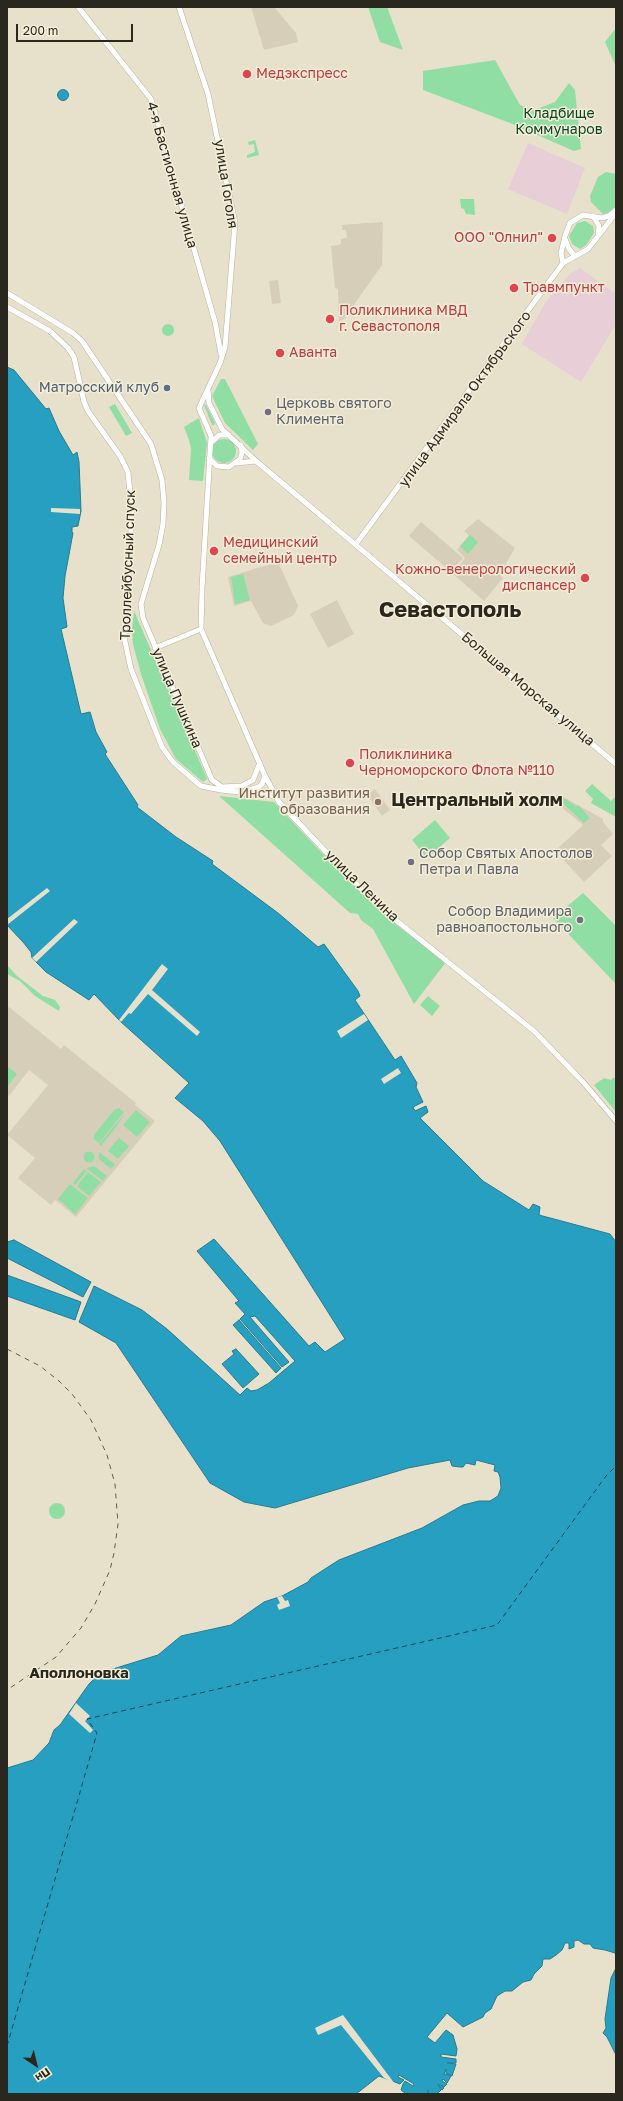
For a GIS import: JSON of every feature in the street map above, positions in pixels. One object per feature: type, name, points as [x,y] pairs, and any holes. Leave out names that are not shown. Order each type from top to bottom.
[{"type":"main road","name":"4-я Бастионная улица","points":[[78,7],[146,91],[152,103],[215,322],[221,348],[220,363]]},
{"type":"main road","name":"улица Гоголя","points":[[179,7],[208,94],[235,223],[225,347],[220,363],[199,408],[211,436],[211,443]]},
{"type":"main road","points":[[563,263],[561,253],[565,236],[570,223],[575,218],[583,215],[598,218],[609,216],[616,210]]},
{"type":"main road","points":[[565,236],[567,245],[575,256],[585,252],[597,239],[616,213]]},
{"type":"main road","points":[[593,216],[599,226],[597,239]]},
{"type":"main road","name":"улица Адмирала Октябрьского","points":[[356,544],[563,263],[575,256]]},
{"type":"main road","name":"улица Пушкина","points":[[7,293],[73,333],[82,341],[114,392],[143,432],[154,453],[162,480],[164,504],[163,524],[159,545],[141,604],[143,618],[211,778],[216,784],[222,787],[242,786],[253,780],[259,764]]},
{"type":"main road","name":"Троллейбусный спуск","points":[[7,307],[50,331],[68,348],[74,358],[84,402],[88,411],[120,456],[128,472],[132,514],[124,638],[131,669],[162,747],[173,762],[201,786],[221,790],[275,796]]},
{"type":"main road","points":[[208,387],[209,403],[222,429],[240,445],[242,454],[236,463]]},
{"type":"main road","points":[[230,436],[219,435],[211,443],[210,458],[220,467],[229,467],[236,463],[256,461]]},
{"type":"main road","name":"Большая Морская улица","points":[[240,445],[256,461],[616,764]]},
{"type":"main road","name":"улица Ленина","points":[[210,458],[201,629],[264,776],[275,796],[305,830],[387,913],[534,1031],[583,1082],[616,1121]]},
{"type":"main road","points":[[155,648],[201,629]]},
{"type":"main road","name":"Троллейбусный спуск","points":[[240,791],[252,790],[259,787],[262,784],[264,776]]},
{"type":"shaded area","points":[[251,7],[274,7],[296,33],[298,42],[264,50]]},
{"type":"shaded area","points":[[528,143],[585,168],[567,214],[508,189]]},
{"type":"shaded area","points":[[383,222],[382,265],[344,319],[339,321],[338,289],[335,288],[331,246],[339,245],[341,243],[341,239],[347,238],[346,230],[342,230],[342,225]]},
{"type":"shaded area","points":[[580,268],[616,294],[616,324],[581,382],[522,344],[545,303],[570,274]]},
{"type":"shaded area","points":[[278,280],[281,303],[272,304],[269,281]]},
{"type":"shaded area","points":[[478,519],[515,548],[505,565],[498,573],[503,578],[484,601],[453,574],[465,558],[457,550],[469,535],[464,531]]},
{"type":"shaded area","points":[[421,522],[463,558],[451,572],[409,536]]},
{"type":"shaded area","points":[[278,562],[298,606],[294,615],[271,626],[263,623],[251,601],[234,606],[228,577]]},
{"type":"shaded area","points":[[337,600],[354,634],[328,648],[310,614]]},
{"type":"shaded area","name":"Институт развития образования","points":[[375,789],[390,810],[382,816],[367,795]]},
{"type":"shaded area","points":[[558,794],[603,819],[603,822],[613,834],[601,845],[612,856],[584,882],[555,851],[583,825],[553,800]]},
{"type":"shaded area","points":[[9,1007],[61,1049],[64,1045],[136,1103],[135,1105],[155,1121],[76,1217],[55,1200],[51,1205],[18,1178],[35,1158],[7,1135],[48,1085],[29,1070],[9,1096],[7,1094],[7,1009]]},
{"type":"green space","points":[[368,7],[387,7],[403,50],[380,42]]},
{"type":"green space","points":[[616,28],[616,67],[605,42]]},
{"type":"green space","name":"Кладбище Коммунаров","points":[[495,60],[520,105],[534,110],[555,102],[569,83],[575,90],[581,149],[574,151],[510,123],[423,90],[423,71]]},
{"type":"green space","points":[[255,140],[259,155],[247,158],[247,155],[255,152],[254,144],[249,145],[248,142]]},
{"type":"green space","points":[[606,172],[616,174],[616,206],[610,212],[603,214],[591,202],[590,196],[598,177]]},
{"type":"green space","points":[[460,199],[474,199],[475,215],[466,214],[464,209],[461,208]]},
{"type":"green space","points":[[585,221],[593,226],[594,233],[586,245],[580,249],[572,244],[569,236],[577,223]]},
{"type":"green space","points":[[166,324],[170,324],[174,330],[170,336],[166,336],[162,332],[162,328]]},
{"type":"green space","points":[[221,379],[225,379],[258,444],[253,450],[225,423],[212,396]]},
{"type":"green space","points":[[115,404],[132,433],[126,436],[109,407]]},
{"type":"green space","points":[[204,405],[206,405],[215,423],[214,425],[212,425]]},
{"type":"green space","points":[[199,418],[207,443],[203,481],[189,480],[191,449],[184,427]]},
{"type":"green space","points":[[224,439],[233,442],[236,451],[233,460],[224,463],[215,460],[212,451],[215,442]]},
{"type":"green space","points":[[470,535],[478,542],[468,554],[460,546]]},
{"type":"green space","points":[[243,574],[250,600],[235,604],[231,577]]},
{"type":"green space","points":[[134,611],[206,776],[207,779],[203,782],[176,759],[160,729],[141,674],[133,644],[132,630]]},
{"type":"green space","points":[[592,784],[611,801],[616,796],[616,817],[591,803],[593,799],[585,791]]},
{"type":"green space","points":[[558,794],[576,806],[573,810],[578,805],[590,818],[584,823],[556,797]]},
{"type":"green space","points":[[219,796],[274,802],[321,852],[385,916],[446,962],[414,1004],[373,929],[361,920],[358,914],[350,913]]},
{"type":"green space","points":[[435,820],[450,838],[427,858],[412,840]]},
{"type":"green space","points":[[583,893],[616,926],[616,984],[553,918]]},
{"type":"green space","points":[[7,965],[17,976],[43,996],[55,1000],[60,1007],[59,1011],[35,996],[20,981],[7,974]]},
{"type":"green space","points":[[428,996],[440,1006],[432,1016],[420,1005]]},
{"type":"green space","points":[[7,1066],[17,1074],[7,1087]]},
{"type":"green space","points":[[614,1077],[616,1080],[616,1112],[594,1085],[604,1078],[611,1080]]},
{"type":"green space","points":[[119,1108],[124,1112],[99,1143],[94,1139],[94,1135],[114,1110]]},
{"type":"green space","points":[[136,1110],[150,1122],[137,1137],[123,1125]]},
{"type":"green space","points":[[125,1113],[117,1126],[101,1146],[99,1144]]},
{"type":"green space","points":[[119,1138],[129,1146],[118,1159],[108,1151]]},
{"type":"green space","points":[[89,1151],[93,1153],[95,1157],[93,1161],[89,1163],[85,1161],[83,1157],[85,1153]]},
{"type":"green space","points":[[99,1152],[115,1164],[111,1169],[99,1159]]},
{"type":"green space","points":[[94,1166],[107,1176],[103,1181],[86,1168]]},
{"type":"green space","points":[[84,1169],[87,1171],[75,1185],[73,1183]]},
{"type":"green space","points":[[88,1172],[101,1182],[89,1196],[77,1186]]},
{"type":"green space","points":[[70,1184],[88,1198],[75,1214],[58,1199]]},
{"type":"green space","points":[[54,1503],[60,1503],[65,1508],[63,1517],[60,1519],[54,1519],[49,1514],[49,1508]]},
{"type":"water","points":[[63,89],[67,91],[69,95],[67,99],[63,101],[59,99],[57,95],[59,91]]},
{"type":"water","points":[[7,367],[14,370],[46,409],[49,408],[59,431],[73,455],[77,452],[79,462],[81,511],[78,526],[72,527],[73,533],[65,576],[63,598],[67,627],[61,629],[81,714],[90,712],[96,732],[107,752],[105,754],[138,805],[137,807],[176,837],[213,861],[212,864],[278,913],[318,947],[324,944],[358,991],[360,996],[355,1000],[395,1060],[401,1056],[417,1083],[416,1087],[423,1102],[413,1107],[415,1111],[426,1106],[428,1112],[420,1118],[483,1181],[529,1210],[533,1204],[540,1207],[539,1215],[610,1234],[616,1242],[616,1955],[615,1953],[593,1948],[590,1944],[584,1944],[578,1940],[574,1941],[574,1947],[569,1949],[569,1943],[565,1943],[562,1950],[556,1955],[550,1959],[543,1959],[542,1966],[534,1974],[531,1980],[523,1982],[512,1991],[505,1991],[497,1996],[491,2009],[485,2013],[483,2017],[463,2027],[447,2013],[427,2037],[435,2043],[446,2030],[453,2035],[457,2049],[456,2056],[441,2054],[441,2057],[456,2059],[456,2063],[447,2063],[456,2064],[452,2076],[446,2073],[446,2069],[444,2075],[446,2074],[451,2076],[447,2083],[443,2079],[442,2081],[447,2084],[444,2087],[441,2085],[444,2088],[442,2090],[438,2084],[441,2090],[437,2094],[429,2094],[428,2090],[428,2094],[406,2094],[401,2090],[405,2081],[413,2086],[414,2084],[399,2075],[398,2077],[404,2080],[400,2084],[379,2076],[356,2094],[7,2094],[7,1768],[33,1760],[49,1743],[54,1730],[60,1725],[89,1684],[100,1673],[158,1655],[181,1636],[231,1625],[264,1602],[282,1596],[308,1582],[311,1578],[339,1560],[422,1528],[463,1505],[479,1501],[490,1501],[498,1496],[501,1488],[498,1472],[494,1471],[495,1465],[476,1460],[475,1465],[466,1463],[463,1467],[460,1467],[452,1466],[450,1460],[408,1468],[275,1508],[244,1502],[210,1483],[116,1343],[79,1322],[94,1286],[142,1310],[167,1329],[240,1395],[247,1388],[251,1391],[257,1390],[269,1383],[295,1361],[255,1316],[250,1317],[289,1362],[282,1367],[240,1319],[245,1314],[235,1303],[239,1301],[197,1251],[214,1239],[309,1346],[315,1342],[325,1352],[345,1339],[220,1141],[203,1121],[175,1098],[189,1083],[121,1022],[94,994],[89,1000],[46,972],[32,958],[31,952],[7,925]]},
{"type":"water","points":[[14,1240],[91,1282],[83,1297],[7,1258],[7,1242]]},
{"type":"water","points":[[7,1275],[81,1302],[75,1320],[7,1296]]},
{"type":"water","points":[[239,1320],[281,1368],[276,1373],[233,1325]]},
{"type":"water","points":[[236,1349],[259,1374],[243,1388],[222,1364],[234,1354],[232,1351]]},
{"type":"water","points":[[616,1968],[616,2055],[607,2037],[603,2033],[606,2028],[605,2019],[611,1978]]},
{"type":"pier","points":[[51,508],[80,509],[80,514],[51,512]]},
{"type":"pier","points":[[47,888],[50,891],[7,925],[7,919]]},
{"type":"pier","points":[[74,919],[78,922],[36,962],[32,958]]},
{"type":"pier","points":[[162,964],[168,969],[152,990],[200,1032],[197,1036],[148,994],[131,1014],[129,1013],[121,1022],[119,1020]]},
{"type":"pier","points":[[364,1014],[368,1020],[341,1038],[337,1031]]},
{"type":"pier","points":[[398,1068],[401,1073],[384,1084],[381,1079]]},
{"type":"pier","points":[[282,1596],[285,1601],[288,1600],[290,1606],[279,1610],[277,1605],[280,1603],[277,1597]]},
{"type":"pier","points":[[76,1703],[90,1716],[85,1721],[93,1730],[90,1733],[69,1714]]},
{"type":"pier","points":[[343,2015],[395,2084],[384,2078],[341,2025],[318,2035],[315,2028]]},
{"type":"ferry route","points":[[7,2046],[97,1733],[87,1719],[497,1625],[606,1476],[616,1466]]},
{"type":"railway","points":[[7,1349],[40,1366],[59,1381],[72,1394],[91,1420],[107,1455],[115,1484],[118,1524],[110,1570],[95,1604],[81,1628],[56,1657],[7,1690]]},
{"type":"place","name":"Медэкспресс","points":[[247,74]]},
{"type":"place","name":"ООО \"Олнил\"","points":[[552,238]]},
{"type":"place","name":"Травмпункт","points":[[514,288]]},
{"type":"place","name":"Поликлиника МВД г. Севастополя","points":[[330,319]]},
{"type":"place","name":"Аванта","points":[[280,353]]},
{"type":"place","name":"Матросский клуб","points":[[167,388]]},
{"type":"place","name":"Церковь святого Климента","points":[[268,412]]},
{"type":"place","name":"Медицинский семейный центр","points":[[214,551]]},
{"type":"place","name":"Кожно-венерологический диспансер","points":[[585,578]]},
{"type":"place","name":"Поликлиника Черноморского Флота №110","points":[[350,763]]},
{"type":"place","name":"Институт развития образования","points":[[378,802]]},
{"type":"place","name":"Собор Святых Апостолов Петра и Павла","points":[[411,862]]},
{"type":"place","name":"Собор Владимира равноапостольного","points":[[580,920]]},
{"type":"district","name":"Севастополь","points":[[450,610]]},
{"type":"district","name":"Центральный холм","points":[[477,800]]},
{"type":"district","name":"Аполлоновка","points":[[79,1673]]}]
